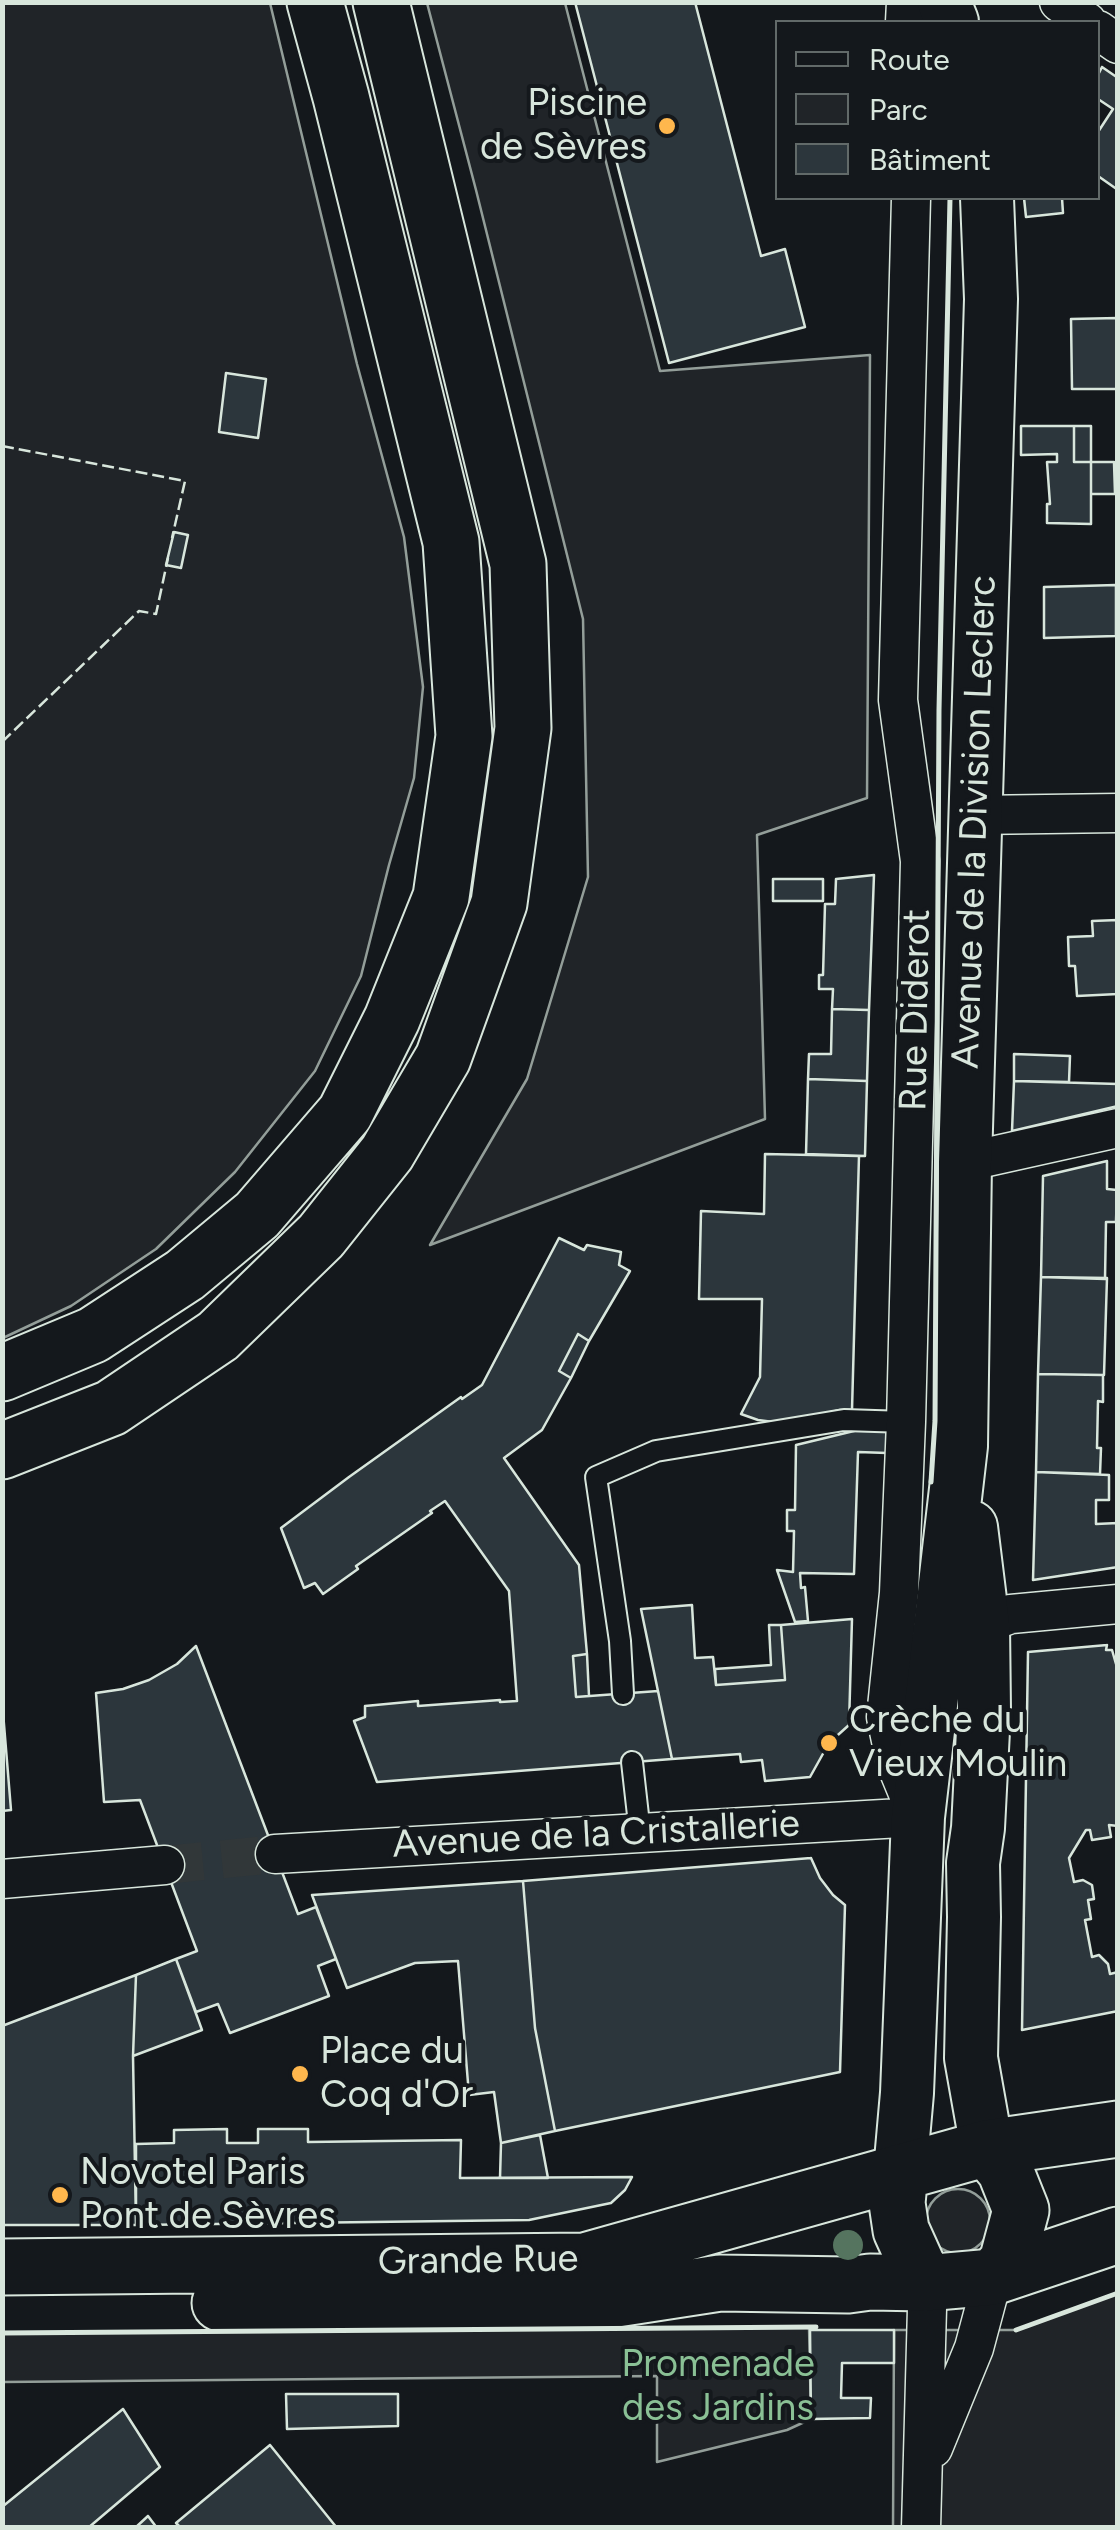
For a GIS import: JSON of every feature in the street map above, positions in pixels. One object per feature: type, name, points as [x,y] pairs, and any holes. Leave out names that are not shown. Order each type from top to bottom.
[{"type":"main road","points":[[2,1373],[93,1335],[186,1275],[257,1215],[346,1113],[392,1019],[441,898],[464,736],[451,542],[315,2]]},
{"type":"main road","points":[[2,1451],[110,1408],[218,1336],[321,1236],[387,1152],[443,1058],[499,904],[523,728],[518,564],[381,2]]},
{"type":"main road","name":"Avenue de la Division Leclerc","points":[[900,2172],[918,1817],[962,1446],[974,815],[992,299],[986,200]]},
{"type":"main road","name":"Avenue de la Division Leclerc","points":[[962,1446],[983,1624],[983,1756],[972,1863],[971,2058],[988,2148]]},
{"type":"main road","points":[[918,1817],[972,1863]]},
{"type":"main road","name":"Grande Rue","points":[[2,2267],[585,2262],[988,2148],[1118,2129]]},
{"type":"main road","points":[[988,2148],[1006,2170],[1021,2210],[1012,2249],[993,2277]]},
{"type":"main road","points":[[900,2172],[897,2202],[901,2230],[925,2284]]},
{"type":"main road","name":"Grande Rue","points":[[2,2304],[603,2301],[720,2283],[925,2284],[993,2277],[1118,2235]]},
{"type":"street","points":[[1059,2],[1084,20]]},
{"type":"street","name":"Rue Diderot","points":[[912,200],[898,700],[920,862],[906,1422],[899,1593],[886,1717],[896,1764],[918,1817]]},
{"type":"street","points":[[974,815],[1118,813]]},
{"type":"street","points":[[965,1162],[1118,1128]]},
{"type":"street","points":[[983,1624],[1012,1614],[1118,1604]]},
{"type":"street","points":[[918,1817],[983,1756]]},
{"type":"street","name":"Avenue de la Cristallerie","points":[[275,1854],[918,1817]]},
{"type":"street","points":[[2,1879],[165,1866]]},
{"type":"street","points":[[924,2469],[974,2348],[993,2277]]},
{"type":"street","points":[[921,2528],[925,2284]]},
{"type":"lane","points":[[622,1694],[620,1642],[596,1476],[656,1451],[844,1420],[906,1422]]},
{"type":"lane","points":[[632,1762],[640,1833]]},
{"type":"green space","points":[[3,3],[270,3],[357,364],[404,537],[423,687],[414,778],[361,976],[315,1071],[235,1172],[156,1249],[71,1306],[3,1338]]},
{"type":"green space","points":[[427,3],[565,3],[660,371],[870,355],[867,798],[757,835],[765,1119],[430,1245],[527,1079],[588,877],[583,619]]},
{"type":"green space","points":[[958,2189],[980,2199],[990,2221],[980,2243],[958,2253],[936,2243],[926,2221],[936,2199]]},
{"type":"green space","points":[[1117,2293],[1117,2527],[893,2528],[894,2330],[1015,2330]]},
{"type":"green space","name":"Promenade des Jardins","points":[[809,2327],[811,2419],[787,2430],[657,2462],[657,2376],[3,2382],[2,2333]]},
{"type":"building","name":"Piscine de Sèvres","points":[[575,2],[695,2],[761,256],[785,249],[805,327],[669,363]]},
{"type":"building","points":[[1102,67],[1118,78],[1118,190],[1100,177],[1100,129],[1113,109],[1100,100]]},
{"type":"building","points":[[1024,200],[1062,200],[1063,213],[1026,217]]},
{"type":"building","points":[[1118,318],[1118,389],[1072,389],[1071,319]]},
{"type":"building","points":[[226,373],[266,379],[258,438],[219,432]]},
{"type":"building","points":[[1021,426],[1074,426],[1074,462],[1091,462],[1091,524],[1047,523],[1047,462],[1057,462],[1057,454],[1021,455]]},
{"type":"building","points":[[1074,426],[1091,426],[1091,462],[1074,462]]},
{"type":"building","points":[[1091,462],[1114,462],[1115,494],[1091,494]]},
{"type":"building","points":[[174,532],[188,535],[181,568],[166,565]]},
{"type":"building","points":[[1116,585],[1116,636],[1044,638],[1044,587]]},
{"type":"building","points":[[874,875],[869,1010],[832,1009],[833,989],[819,989],[819,975],[823,975],[825,904],[835,904],[836,879]]},
{"type":"building","points":[[773,879],[823,879],[823,901],[773,901]]},
{"type":"building","points":[[1118,920],[1118,994],[1077,996],[1075,966],[1069,966],[1068,937],[1093,936],[1092,921]]},
{"type":"building","points":[[832,1009],[869,1010],[867,1081],[808,1079],[809,1054],[831,1054]]},
{"type":"building","points":[[1014,1054],[1070,1056],[1069,1082],[1014,1081]]},
{"type":"building","points":[[808,1079],[867,1081],[865,1156],[806,1154]]},
{"type":"building","points":[[1014,1081],[1118,1084],[1118,1106],[1012,1131]]},
{"type":"building","points":[[765,1154],[859,1156],[852,1410],[781,1423],[741,1414],[760,1377],[762,1299],[699,1299],[701,1211],[764,1214]]},
{"type":"building","points":[[1107,1161],[1107,1189],[1117,1190],[1116,1222],[1106,1222],[1105,1279],[1041,1277],[1043,1176]]},
{"type":"building","points":[[559,1238],[584,1250],[587,1245],[621,1252],[619,1265],[630,1271],[589,1341],[578,1334],[559,1371],[571,1378],[542,1430],[504,1458],[579,1565],[587,1654],[573,1656],[576,1697],[658,1691],[672,1759],[377,1782],[354,1721],[365,1717],[365,1706],[418,1701],[418,1706],[517,1701],[509,1591],[445,1501],[323,1594],[315,1583],[304,1588],[281,1528],[482,1385]]},
{"type":"building","points":[[1041,1277],[1107,1278],[1104,1375],[1038,1374]]},
{"type":"building","points":[[578,1334],[589,1341],[571,1378],[559,1371]]},
{"type":"building","points":[[1038,1374],[1103,1375],[1103,1402],[1098,1401],[1100,1474],[1036,1472]]},
{"type":"building","points":[[858,1430],[887,1431],[887,1453],[858,1452],[854,1574],[800,1573],[808,1621],[795,1622],[777,1570],[793,1572],[794,1531],[787,1531],[787,1510],[795,1510],[796,1445]]},
{"type":"building","points":[[1036,1472],[1109,1475],[1109,1500],[1096,1500],[1096,1524],[1118,1523],[1118,1567],[1033,1580]]},
{"type":"building","points":[[692,1605],[695,1658],[713,1657],[716,1685],[785,1680],[781,1625],[852,1619],[849,1725],[829,1743],[810,1777],[765,1781],[762,1760],[741,1762],[740,1754],[672,1759],[641,1609]]},
{"type":"building","points":[[769,1625],[781,1625],[785,1680],[716,1685],[715,1669],[771,1665]]},
{"type":"building","points":[[1107,1645],[1118,1671],[1118,1826],[1109,1825],[1111,1837],[1092,1840],[1090,1830],[1086,1830],[1069,1858],[1074,1882],[1083,1880],[1092,1885],[1094,1899],[1088,1900],[1091,1919],[1085,1920],[1092,1957],[1099,1955],[1108,1964],[1110,1974],[1118,1972],[1118,2011],[1022,2030],[1028,1652]]},
{"type":"building","points":[[196,1646],[298,1914],[316,1907],[336,1959],[318,1966],[329,1996],[230,2033],[218,2004],[196,2012],[176,1959],[197,1951],[140,1800],[104,1802],[96,1693],[149,1680],[177,1664]]},
{"type":"building","points":[[587,1654],[589,1696],[576,1697],[573,1656]]},
{"type":"building","points":[[2,1700],[11,1810],[2,1811]]},
{"type":"building","points":[[811,1858],[820,1878],[845,1905],[840,2072],[555,2131],[535,2028],[523,1881]]},
{"type":"building","points":[[523,1881],[535,2028],[555,2131],[501,2143],[494,2092],[469,2095],[458,1961],[415,1963],[347,1988],[312,1895]]},
{"type":"building","points":[[176,1959],[202,2030],[133,2056],[136,1975]]},
{"type":"building","points":[[136,1975],[136,2225],[2,2225],[2,2026]]},
{"type":"building","points":[[227,2129],[227,2143],[258,2143],[258,2129],[308,2129],[308,2142],[461,2140],[460,2178],[632,2177],[611,2203],[529,2220],[136,2225],[136,2144],[174,2143],[174,2130]]},
{"type":"building","points":[[540,2135],[548,2178],[500,2178],[501,2143]]},
{"type":"building","points":[[810,2330],[894,2330],[894,2363],[842,2363],[841,2398],[871,2398],[870,2418],[811,2419]]},
{"type":"building","points":[[286,2394],[398,2394],[398,2426],[287,2429]]},
{"type":"building","points":[[123,2409],[160,2467],[88,2528],[2,2528],[2,2507]]},
{"type":"building","points":[[270,2445],[337,2528],[181,2528],[176,2523]]},
{"type":"building","points":[[148,2516],[157,2528],[135,2528]]},
{"type":"tunnel","points":[[165,1865],[275,1854]]},
{"type":"fence","points":[[2,446],[185,481],[172,538]]},
{"type":"fence","points":[[2,742],[139,611],[156,614],[168,558]]},
{"type":"wall","points":[[931,1482],[935,1421],[939,710],[950,200]]},
{"type":"wall","points":[[1016,2330],[1118,2293]]},
{"type":"wall","points":[[2,2333],[816,2327]]},
{"type":"place","name":"Piscine de Sèvres","points":[[667,126]]},
{"type":"place","name":"Crèche du Vieux Moulin","points":[[829,1743]]},
{"type":"place","name":"Place du Coq d'Or","points":[[300,2074]]},
{"type":"place","name":"Novotel Paris Pont de Sèvres","points":[[60,2195]]}]
